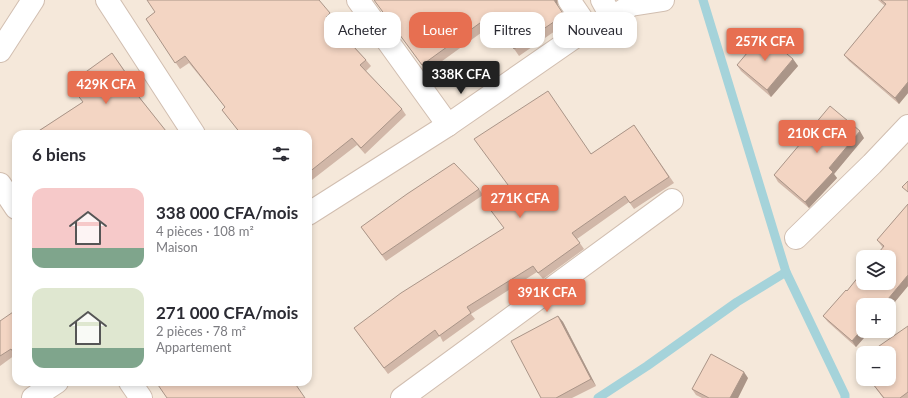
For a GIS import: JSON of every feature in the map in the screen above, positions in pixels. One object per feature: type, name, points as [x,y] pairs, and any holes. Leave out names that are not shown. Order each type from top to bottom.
[{"type":"street","points":[[0,51],[33,0]]},
{"type":"street","points":[[107,0],[191,130]]},
{"type":"street","points":[[358,0],[448,125]]},
{"type":"street","points":[[569,0],[577,12]]},
{"type":"street","points":[[607,9],[663,0]]},
{"type":"street","points":[[312,211],[448,125],[559,48]]},
{"type":"street","points":[[796,238],[872,164],[908,126]]},
{"type":"street","points":[[0,184],[12,202]]},
{"type":"street","points":[[402,398],[672,200]]},
{"type":"street","points":[[33,398],[51,386]]},
{"type":"street","points":[[133,386],[141,398]]},
{"type":"shaded area","points":[[0,0],[908,0],[908,398],[0,398]]},
{"type":"building","points":[[147,0],[319,0],[329,12],[324,12],[324,48],[355,48],[366,60],[360,65],[402,109],[361,148],[352,138],[312,170],[312,130],[238,130],[222,110],[225,107],[185,56],[175,63],[146,19],[155,12]]},
{"type":"building","points":[[374,0],[554,0],[562,12],[553,12],[553,22],[545,28],[545,12],[480,12],[480,23],[472,29],[472,12],[409,12],[409,47],[401,37],[401,12],[383,12]]},
{"type":"building","points":[[881,0],[908,0],[908,82],[895,98],[844,55],[886,4]]},
{"type":"building","points":[[763,34],[793,59],[767,90],[737,65]]},
{"type":"building","points":[[409,48],[445,48],[422,65]]},
{"type":"building","points":[[112,53],[134,85],[131,87],[165,130],[40,130],[83,102],[69,84]]},
{"type":"building","points":[[548,91],[591,154],[634,125],[669,177],[630,203],[625,196],[572,233],[580,243],[538,273],[533,266],[467,307],[471,313],[439,336],[435,330],[384,368],[354,328],[401,293],[504,228],[489,208],[511,189],[474,139]]},
{"type":"building","points":[[830,106],[860,131],[829,168],[833,172],[805,202],[774,175]]},
{"type":"building","points":[[454,163],[479,189],[382,255],[361,227]]},
{"type":"building","points":[[908,181],[908,192],[902,187]]},
{"type":"building","points":[[908,204],[908,275],[896,289],[896,250],[881,250],[884,246],[877,240]]},
{"type":"building","points":[[856,280],[856,290],[896,290],[889,298],[856,298],[856,336],[852,341],[823,316],[846,290],[847,291]]},
{"type":"building","points":[[12,313],[12,350],[11,349],[0,356],[0,321]]},
{"type":"building","points":[[558,316],[591,379],[556,398],[541,398],[511,341]]},
{"type":"building","points":[[908,326],[908,392],[900,398],[884,398],[875,386],[896,386],[896,346],[879,346],[891,338],[896,338],[896,334]]},
{"type":"building","points":[[711,354],[744,372],[730,398],[709,398],[692,389]]},
{"type":"building","points":[[159,386],[297,386],[305,398],[167,398]]},
{"type":"waterway","points":[[703,0],[786,272],[845,395],[845,398]]},
{"type":"waterway","points":[[598,398],[647,366],[737,302],[786,272]]}]
